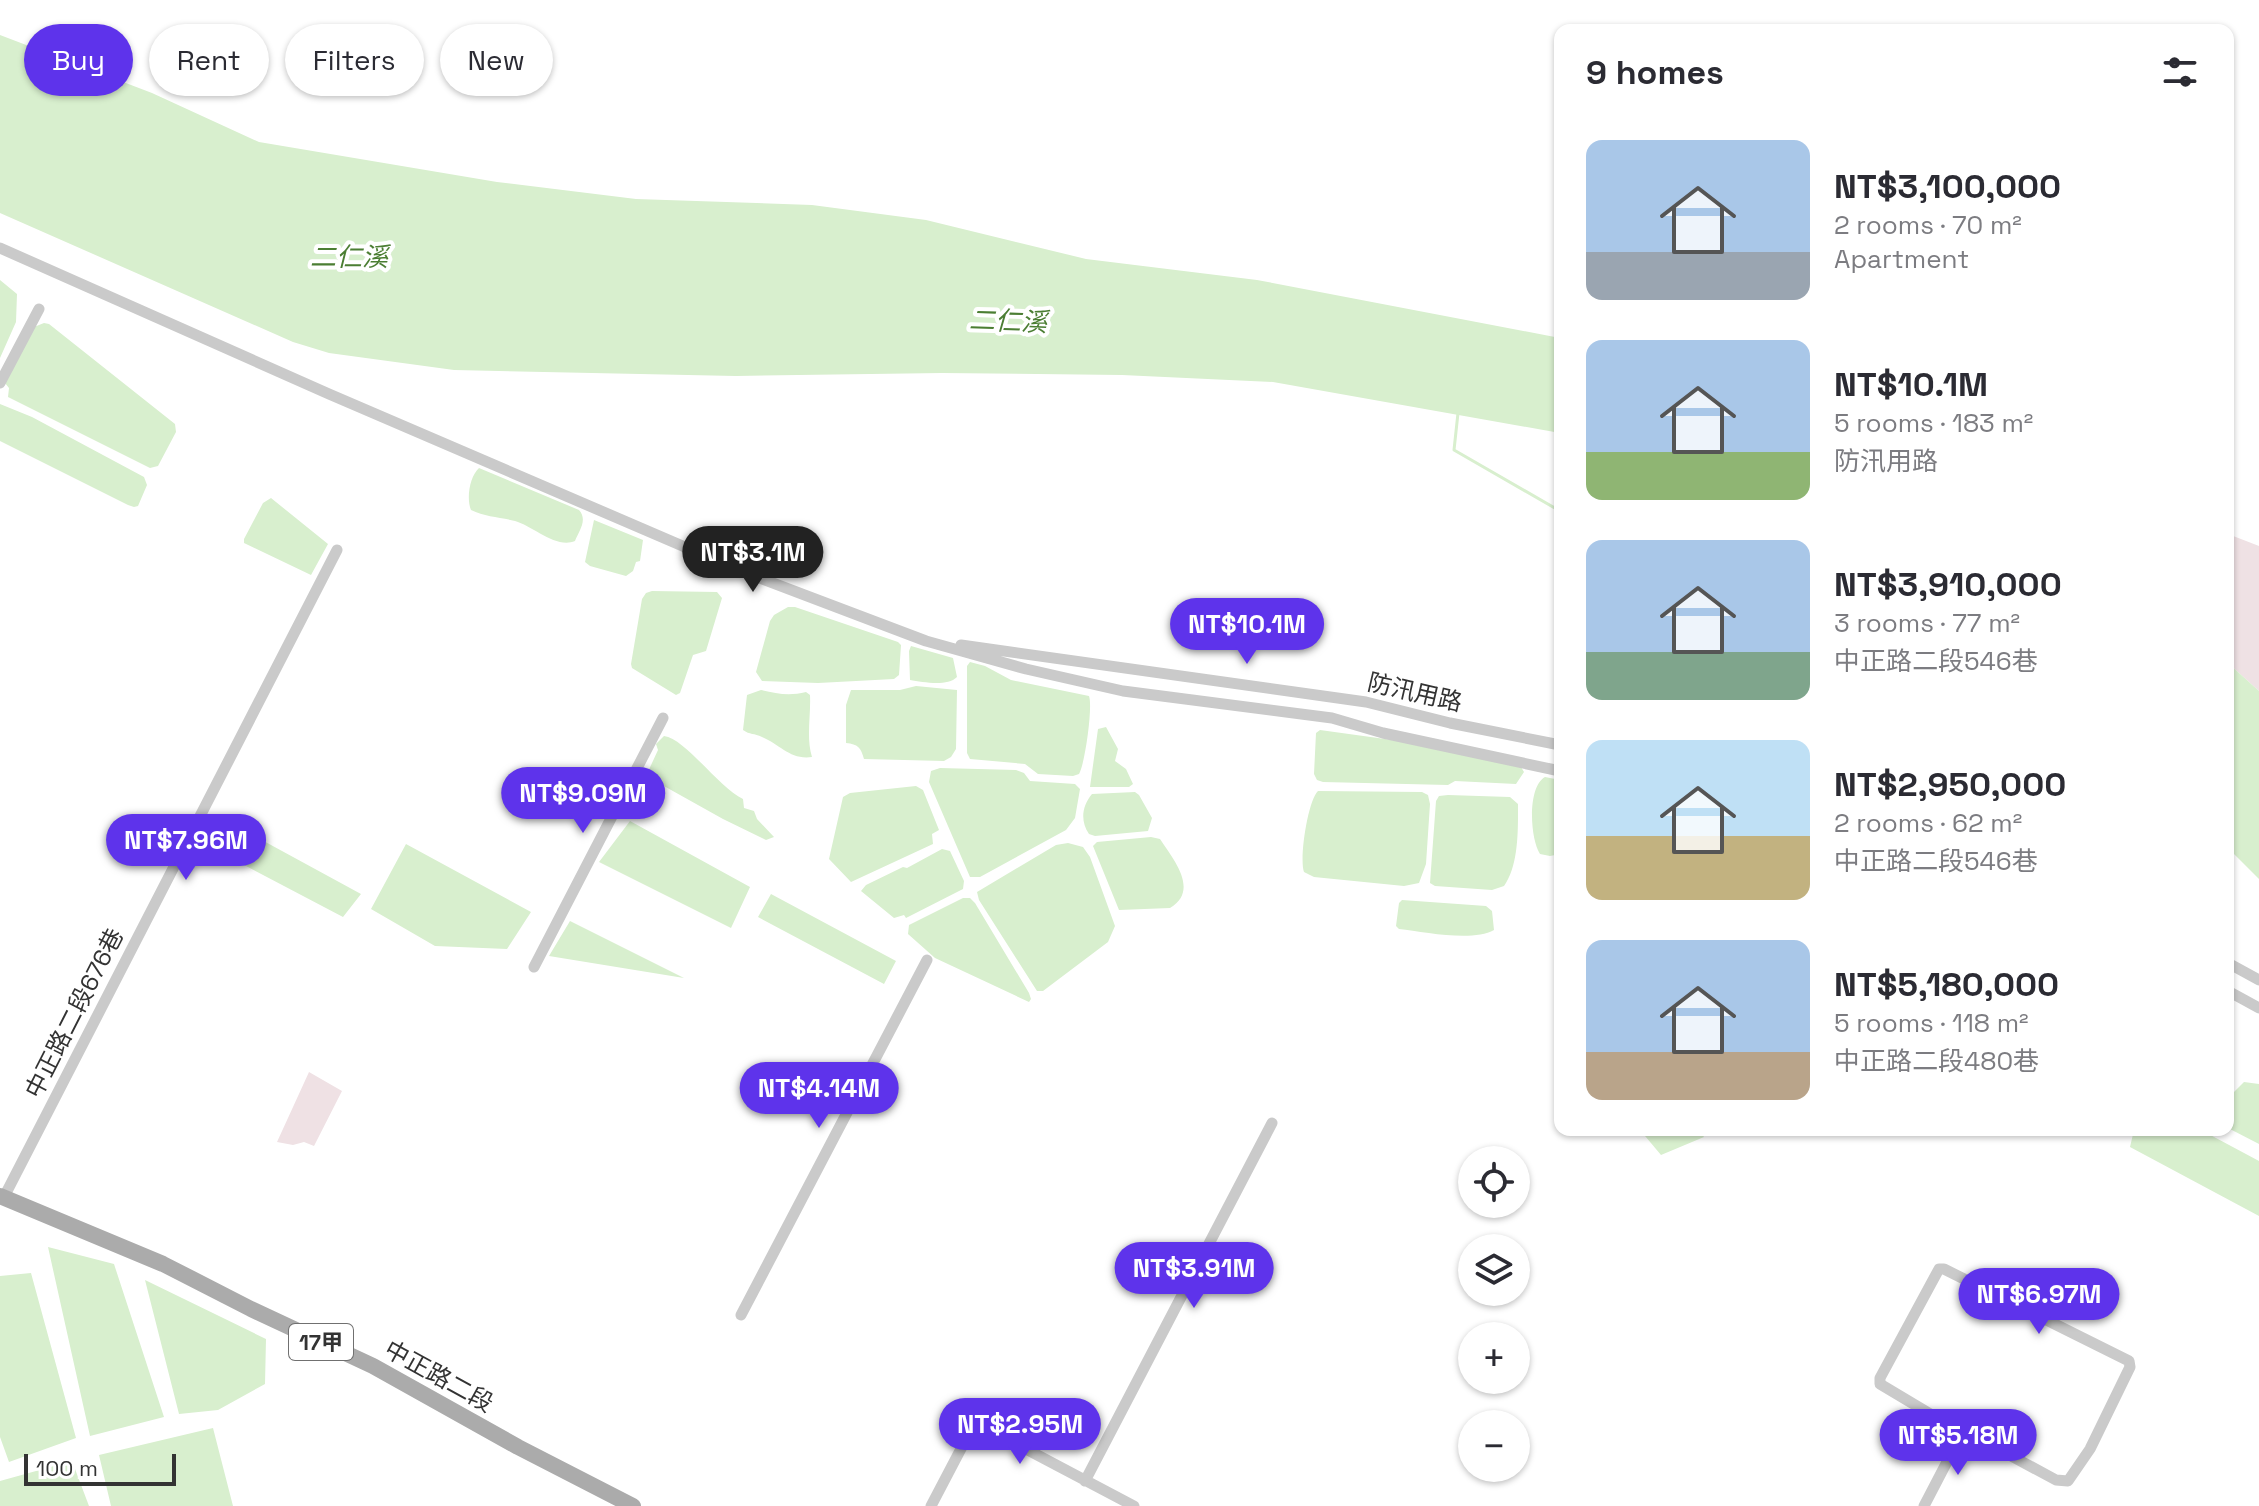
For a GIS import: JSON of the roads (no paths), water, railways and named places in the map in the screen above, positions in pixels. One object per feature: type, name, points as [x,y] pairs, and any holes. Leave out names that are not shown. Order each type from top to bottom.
[{"type":"main road","name":"中正路二段","points":[[2,1197],[163,1264],[373,1366],[518,1447],[633,1506]]},
{"type":"street","points":[[0,248],[721,563],[926,641],[1026,669],[1123,691],[1332,718],[1383,733],[1554,770]]},
{"type":"street","points":[[0,383],[39,309]]},
{"type":"street","name":"中正路二段676巷","points":[[2,1197],[337,550]]},
{"type":"street","name":"防汛用路","points":[[926,641],[1045,655],[1366,702],[1554,744]]},
{"type":"street","points":[[534,967],[663,718]]},
{"type":"street","points":[[741,1315],[927,960]]},
{"type":"street","points":[[2234,966],[2259,980]]},
{"type":"street","points":[[2234,994],[2259,1008]]},
{"type":"street","points":[[1085,1481],[1272,1123]]},
{"type":"street","points":[[1939,1269],[2129,1361],[2130,1367],[2090,1449],[2068,1481],[2056,1480],[1962,1433],[1880,1384],[1880,1378],[1939,1269]]},
{"type":"street","points":[[931,1506],[975,1422],[1134,1506]]},
{"type":"street","points":[[1924,1506],[1962,1433]]},
{"type":"water","name":"二仁溪","points":[[0,35],[24,44],[24,96],[133,96],[133,86],[149,92],[149,96],[159,96],[259,142],[497,182],[636,199],[812,205],[926,220],[1086,259],[1257,280],[1554,337],[1554,432],[1273,382],[1122,375],[942,373],[736,376],[454,370],[329,353],[293,342],[0,213]]},
{"type":"water","points":[[0,280],[17,294],[16,322],[0,358]]},
{"type":"water","points":[[44,323],[175,424],[176,432],[158,466],[150,468],[8,397],[9,388],[5,383],[34,327]]},
{"type":"water","points":[[0,404],[32,417],[144,477],[147,485],[138,506],[128,505],[0,441]]},
{"type":"water","points":[[479,468],[579,510],[583,522],[575,541],[552,540],[515,521],[471,510],[470,488]]},
{"type":"water","points":[[271,498],[328,544],[311,575],[244,543],[263,503]]},
{"type":"water","points":[[594,520],[643,540],[640,561],[626,576],[585,562]]},
{"type":"water","points":[[652,591],[717,592],[722,598],[706,651],[693,655],[680,693],[676,695],[632,668],[631,664],[642,599]]},
{"type":"water","points":[[788,607],[898,642],[901,645],[899,675],[894,679],[818,683],[762,681],[756,672],[770,621]]},
{"type":"water","points":[[911,646],[953,658],[957,677],[941,683],[910,680]]},
{"type":"water","points":[[970,662],[1011,680],[1089,696],[1088,735],[1079,774],[1038,774],[1025,764],[970,759],[967,753],[967,666]]},
{"type":"water","points":[[2234,668],[2259,691],[2259,879],[2234,854]]},
{"type":"water","points":[[916,686],[957,690],[956,749],[951,757],[944,761],[864,759],[858,747],[846,743],[846,705],[851,690],[900,690]]},
{"type":"water","points":[[761,690],[784,694],[806,692],[810,695],[812,757],[792,754],[769,740],[743,730],[747,695]]},
{"type":"water","points":[[1106,727],[1118,749],[1115,761],[1126,769],[1133,784],[1129,787],[1090,787],[1098,729]]},
{"type":"water","points":[[1320,730],[1414,743],[1521,767],[1524,772],[1516,784],[1323,782],[1317,780],[1314,774],[1316,733]]},
{"type":"water","points":[[664,736],[682,746],[743,799],[744,808],[754,811],[757,819],[774,837],[766,840],[646,776],[658,750],[656,744]]},
{"type":"water","points":[[940,768],[1016,770],[1024,773],[1030,781],[1075,784],[1080,789],[1075,818],[1066,830],[980,877],[970,877],[929,782],[931,771]]},
{"type":"water","points":[[1545,777],[1554,779],[1554,855],[1550,856],[1540,854],[1532,826],[1533,802],[1539,783]]},
{"type":"water","points":[[916,786],[923,790],[939,830],[932,834],[933,844],[851,882],[829,859],[843,797],[850,793]]},
{"type":"water","points":[[1318,791],[1422,792],[1428,795],[1426,864],[1419,883],[1404,886],[1314,877],[1304,872],[1305,830]]},
{"type":"water","points":[[1135,792],[1152,818],[1148,831],[1089,834],[1083,814],[1092,794]]},
{"type":"water","points":[[1439,796],[1510,797],[1518,804],[1515,857],[1504,886],[1492,890],[1435,886],[1430,883],[1436,801]]},
{"type":"water","points":[[218,816],[361,894],[343,917],[204,844]]},
{"type":"water","points":[[630,821],[750,887],[731,928],[599,862]]},
{"type":"water","points":[[1151,837],[1160,839],[1177,865],[1183,892],[1179,901],[1170,908],[1119,910],[1093,846],[1097,842]]},
{"type":"water","points":[[1068,843],[1083,847],[1090,857],[1115,926],[1108,942],[1043,991],[1037,991],[979,900],[977,892],[1056,845]]},
{"type":"water","points":[[406,844],[531,912],[507,949],[435,946],[371,909]]},
{"type":"water","points":[[942,849],[950,851],[964,881],[963,889],[906,918],[904,915],[894,918],[861,891],[866,885]]},
{"type":"water","points":[[771,894],[896,961],[884,984],[758,917]]},
{"type":"water","points":[[963,898],[970,898],[975,903],[1029,993],[1029,1002],[935,958],[908,934],[909,925]]},
{"type":"water","points":[[1402,900],[1486,906],[1492,911],[1494,930],[1461,936],[1399,929],[1396,926]]},
{"type":"water","points":[[570,921],[684,978],[549,956]]},
{"type":"water","points":[[2244,1082],[2259,1084],[2259,1144],[2234,1131],[2234,1092]]},
{"type":"water","points":[[1645,1136],[1704,1137],[1661,1155]]},
{"type":"water","points":[[2133,1136],[2212,1136],[2259,1161],[2259,1216],[2130,1147]]},
{"type":"water","points":[[48,1247],[114,1264],[164,1417],[90,1436]]},
{"type":"water","points":[[31,1273],[76,1438],[9,1462],[0,1437],[0,1276]]},
{"type":"water","points":[[145,1280],[266,1339],[265,1384],[218,1410],[179,1414]]},
{"type":"water","points":[[213,1428],[233,1506],[111,1506],[99,1455]]},
{"type":"water","points":[[72,1461],[89,1506],[0,1506],[0,1481]]},
{"type":"waterway","points":[[1458,413],[1454,450],[1554,508]]}]
